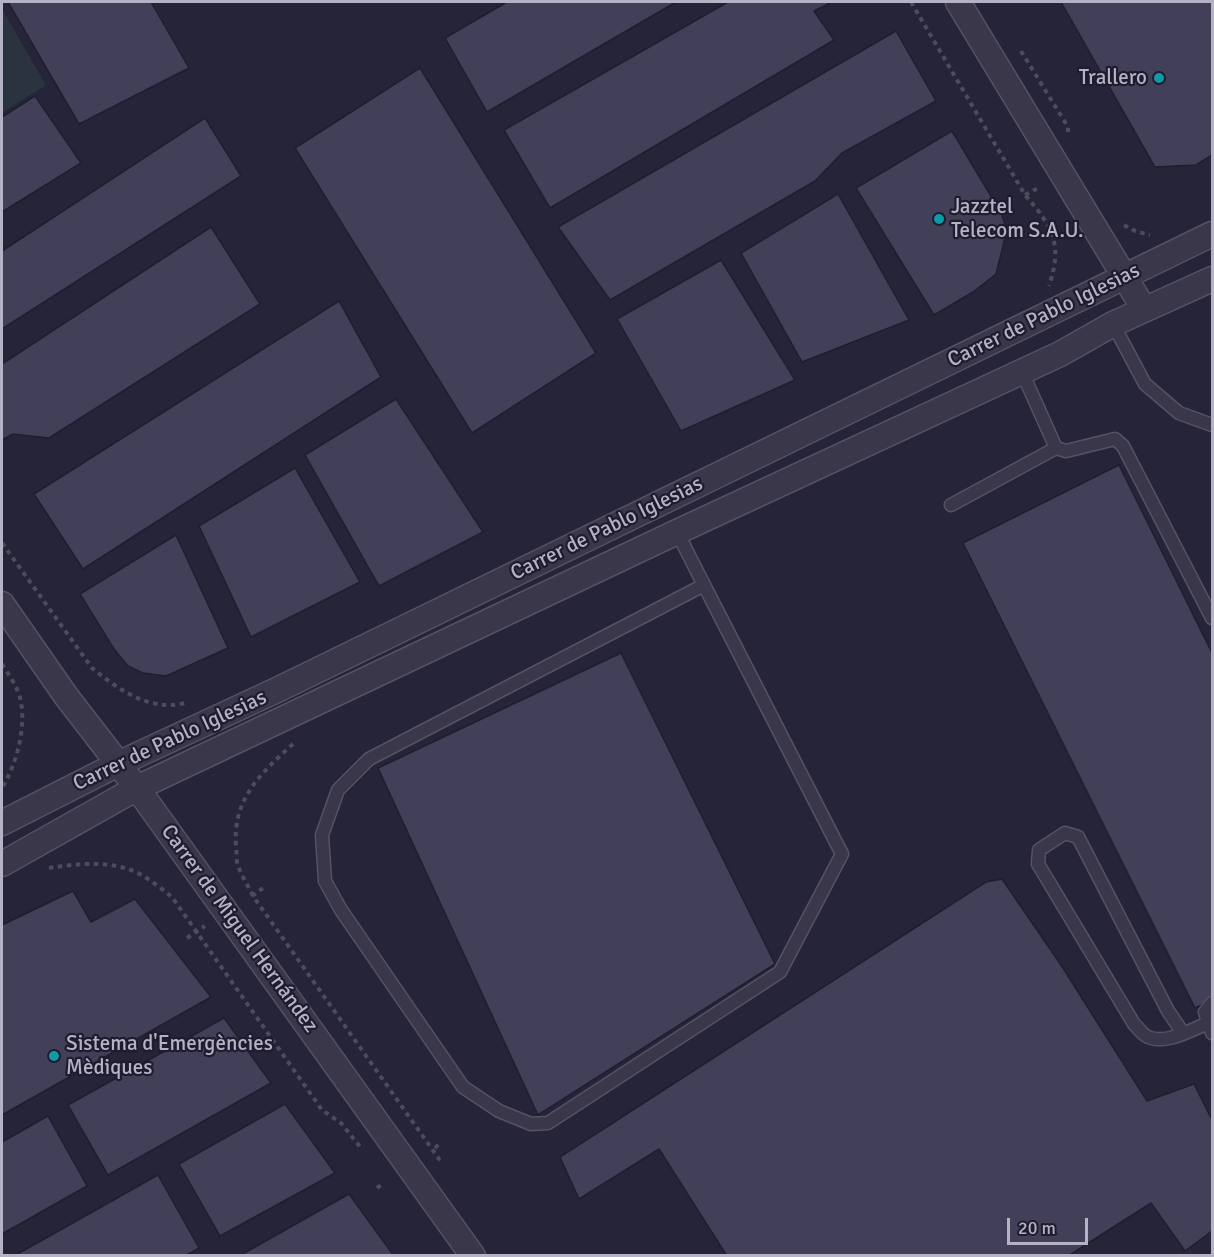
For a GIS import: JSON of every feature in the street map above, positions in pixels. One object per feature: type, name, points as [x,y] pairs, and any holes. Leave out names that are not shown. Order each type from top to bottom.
[{"type":"street","points":[[958,2],[1144,309]]},
{"type":"street","name":"Carrer de Pablo Iglesias","points":[[2,823],[118,764],[279,689],[1212,234]]},
{"type":"street","name":"Carrer de Pablo Iglesias","points":[[2,864],[137,788],[677,532],[1022,372],[1060,354],[1113,324],[1212,279]]},
{"type":"street","name":"Carrer de Miguel Hernández","points":[[2,604],[66,696],[137,788],[474,1256]]},
{"type":"lane","points":[[1113,324],[1145,384],[1179,413],[1212,425]]},
{"type":"lane","points":[[1022,372],[1056,448]]},
{"type":"lane","points":[[951,505],[1056,448],[1066,451],[1115,439],[1123,446],[1212,618]]},
{"type":"lane","points":[[677,532],[842,854],[780,972],[548,1123],[531,1124],[499,1111],[463,1087],[342,910],[325,881],[322,835],[338,790],[369,759],[704,585]]},
{"type":"lane","points":[[1183,1033],[1168,1011],[1078,837],[1065,833],[1039,850],[1038,864],[1134,1024],[1146,1037],[1161,1040],[1210,1028],[1205,1012],[1212,1003]]},
{"type":"path","points":[[911,2],[1025,195],[1039,211],[1055,240],[1055,268],[1048,290]]},
{"type":"path","points":[[1020,50],[1068,127],[1067,137]]},
{"type":"path","points":[[1119,222],[1135,231],[1154,236]]},
{"type":"path","points":[[2,543],[92,668],[110,683],[144,701],[163,705],[190,701]]},
{"type":"path","points":[[2,664],[21,701],[22,718],[15,759],[2,788]]},
{"type":"path","points":[[296,741],[260,774],[249,789],[241,806],[235,835],[238,865],[251,897],[439,1159],[436,1161]]},
{"type":"path","points":[[48,868],[88,864],[129,869],[152,881],[172,897],[322,1110],[341,1123],[367,1156]]},
{"type":"path","name":"Carrer de Miguel Hernández","points":[[251,897],[263,888]]},
{"type":"path","name":"Carrer de Miguel Hernández","points":[[186,938],[205,926]]},
{"type":"path","points":[[377,1188],[385,1182],[391,1186]]},
{"type":"shaded area","points":[[2,9],[46,85],[2,113]]},
{"type":"building","points":[[8,2],[151,2],[189,68],[79,124]]},
{"type":"building","points":[[507,2],[676,2],[487,112],[445,38]]},
{"type":"building","points":[[728,2],[832,2],[814,11],[834,40],[550,208],[504,130]]},
{"type":"building","name":"Trallero","points":[[1061,2],[1212,2],[1212,155],[1196,165],[1155,167]]},
{"type":"building","points":[[896,31],[936,101],[842,153],[815,181],[610,300],[558,227]]},
{"type":"building","points":[[420,68],[596,353],[472,433],[295,148]]},
{"type":"building","points":[[35,96],[81,163],[2,212],[2,117]]},
{"type":"building","points":[[205,118],[241,176],[2,329],[2,251]]},
{"type":"building","name":"Jazztel Telecom S.A.U.","points":[[952,131],[1001,213],[1007,230],[996,274],[973,292],[934,315],[856,188]]},
{"type":"building","points":[[838,194],[909,320],[802,362],[741,253]]},
{"type":"building","points":[[211,227],[260,304],[49,438],[13,434],[2,440],[2,364]]},
{"type":"building","points":[[721,260],[795,380],[681,431],[617,319]]},
{"type":"building","points":[[339,301],[381,377],[83,569],[34,494]]},
{"type":"building","points":[[396,399],[483,532],[379,586],[305,455]]},
{"type":"building","points":[[1119,465],[1212,653],[1212,1000],[1195,1008],[963,543]]},
{"type":"building","points":[[295,468],[360,582],[251,637],[199,526]]},
{"type":"building","points":[[176,535],[228,648],[166,676],[143,673],[128,666],[114,649],[80,594]]},
{"type":"building","points":[[621,653],[775,964],[538,1115],[378,768]]},
{"type":"building","points":[[1002,879],[1061,965],[1147,1101],[1194,1084],[1212,1120],[1212,1231],[1185,1251],[1151,1203],[1068,1256],[727,1256],[659,1149],[579,1199],[560,1157],[986,882]]},
{"type":"building","name":"Sistema d'Emergències Mèdiques","points":[[73,891],[91,922],[135,899],[211,997],[2,1115],[2,925]]},
{"type":"building","points":[[224,1018],[271,1083],[108,1175],[68,1105]]},
{"type":"building","points":[[285,1104],[335,1173],[220,1236],[179,1164]]},
{"type":"building","points":[[48,1116],[87,1186],[2,1234],[2,1142]]},
{"type":"building","points":[[158,1175],[199,1248],[185,1256],[14,1256]]},
{"type":"building","points":[[349,1194],[394,1256],[239,1256]]},
{"type":"place","name":"Trallero","points":[[1159,78]]},
{"type":"place","name":"Jazztel Telecom S.A.U.","points":[[939,219]]},
{"type":"place","name":"Sistema d'Emergències Mèdiques","points":[[54,1056]]}]
